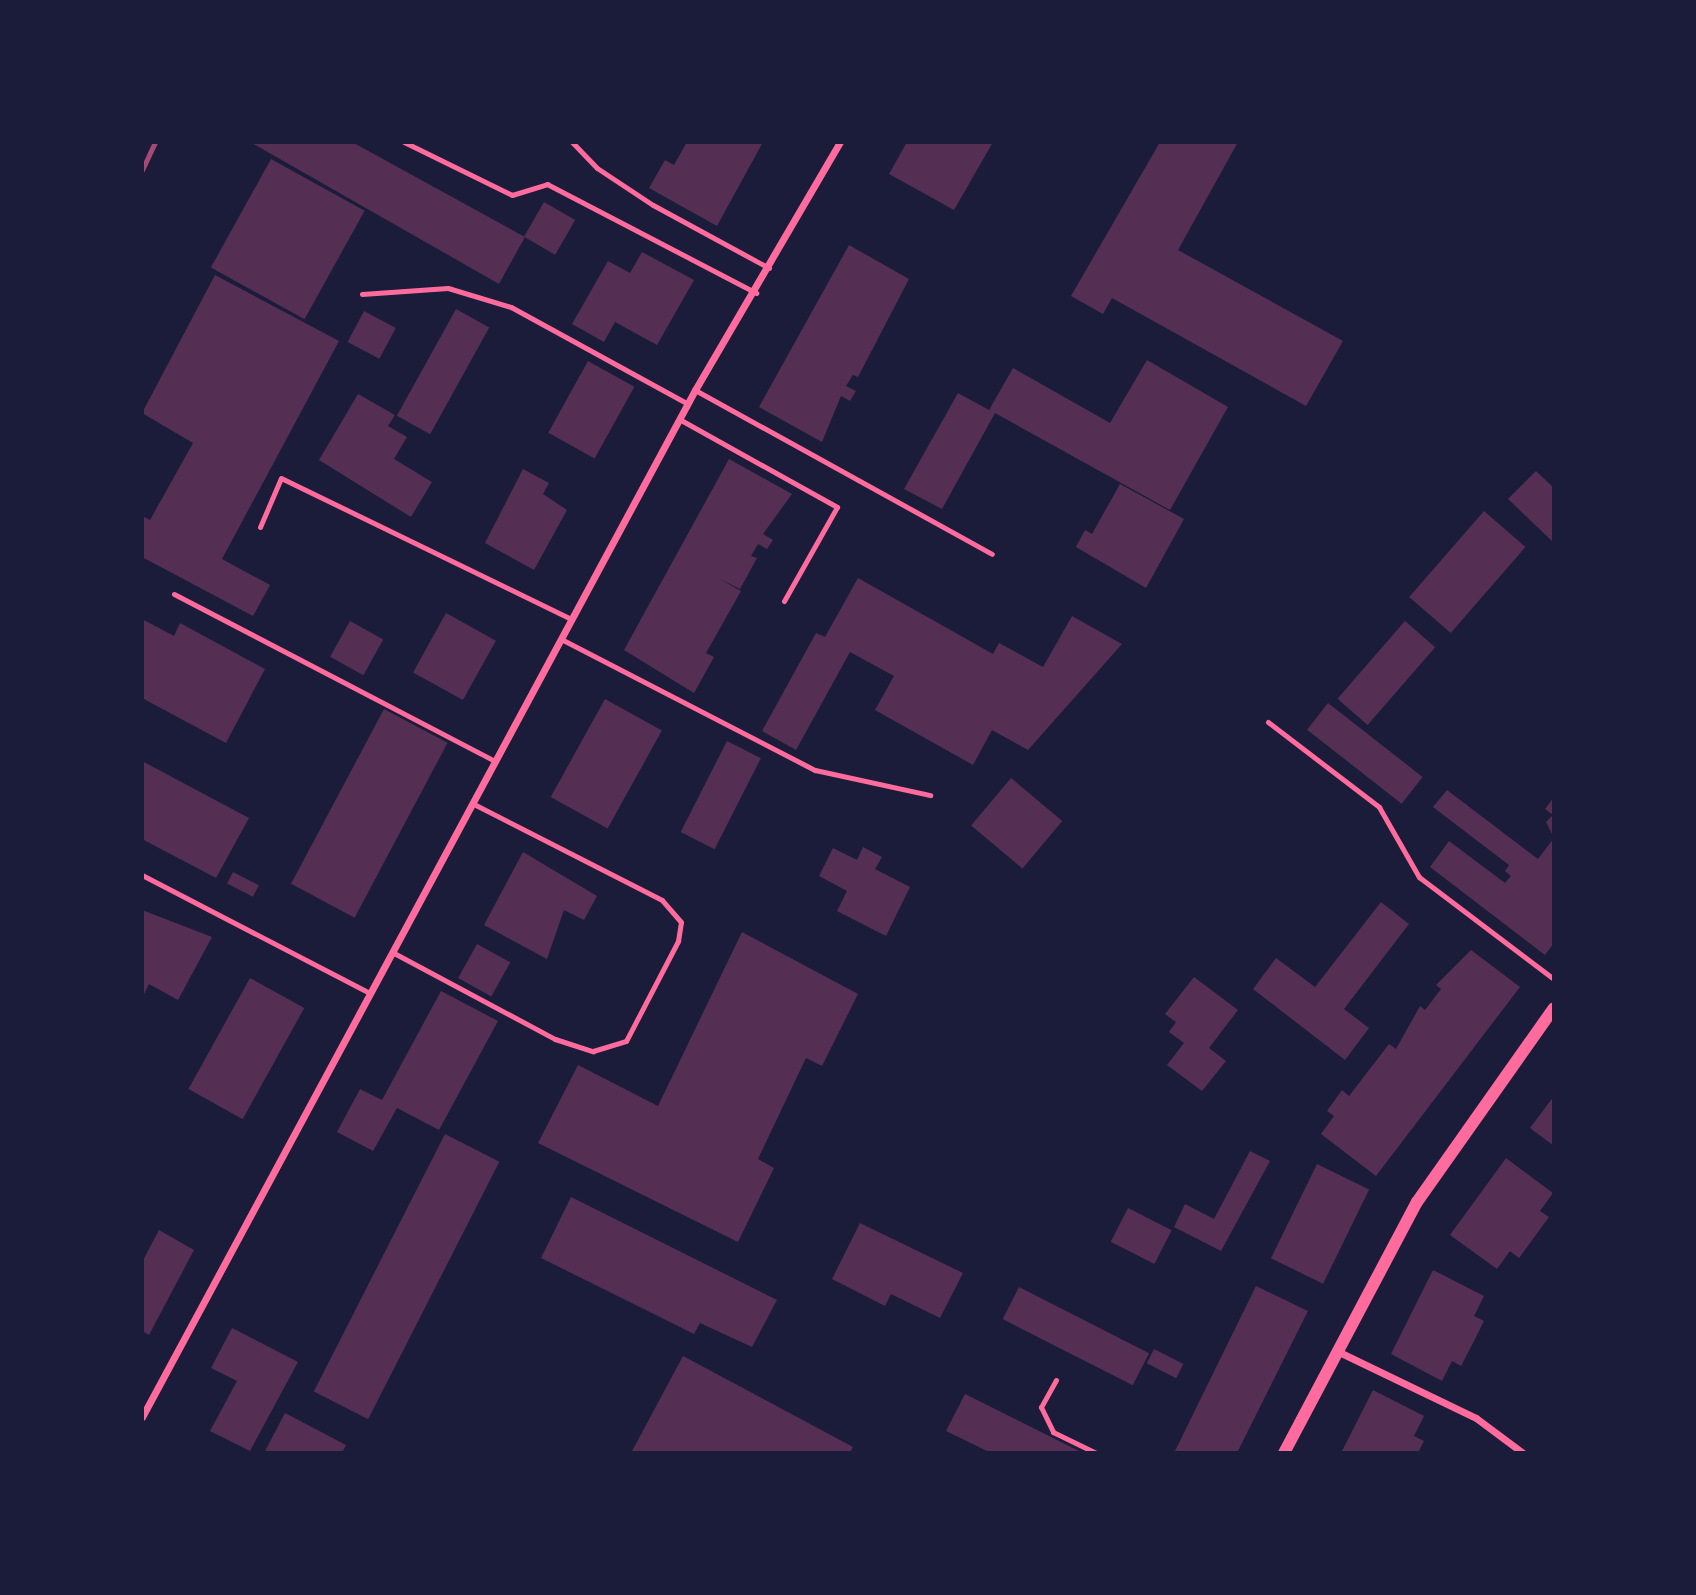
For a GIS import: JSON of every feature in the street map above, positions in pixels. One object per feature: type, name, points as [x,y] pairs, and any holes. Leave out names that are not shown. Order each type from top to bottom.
[{"type":"street","points":[[142,1417],[679,419],[756,293],[840,142]]},
{"type":"street","points":[[1284,1453],[1333,1350],[1417,1202],[1554,1008]]},
{"type":"street","points":[[1333,1350],[1476,1418],[1523,1453]]},
{"type":"lane","points":[[404,142],[512,195],[547,184],[756,293]]},
{"type":"lane","points":[[572,142],[597,168],[653,205],[769,268]]},
{"type":"lane","points":[[362,294],[448,288],[511,307],[688,404]]},
{"type":"lane","points":[[695,390],[992,554]]},
{"type":"lane","points":[[679,419],[837,507],[784,601]]},
{"type":"lane","points":[[260,527],[281,478],[571,619]]},
{"type":"lane","points":[[174,594],[495,761]]},
{"type":"lane","points":[[561,639],[815,770],[930,795]]},
{"type":"lane","points":[[1268,722],[1379,807],[1419,877],[1554,979]]},
{"type":"lane","points":[[392,952],[555,1039],[593,1051],[626,1041],[678,941],[681,922],[662,900],[472,803]]},
{"type":"lane","points":[[142,875],[370,993]]},
{"type":"lane","points":[[1056,1380],[1041,1406],[1053,1432],[1096,1453]]},
{"type":"building","points":[[250,142],[352,142],[525,237],[499,284]]},
{"type":"building","points":[[687,142],[763,142],[717,226],[649,188],[665,160],[674,165]]},
{"type":"building","points":[[907,142],[993,142],[954,210],[889,174]]},
{"type":"building","points":[[1160,142],[1238,142],[1178,250],[1343,341],[1306,406],[1112,298],[1103,314],[1071,296]]},
{"type":"building","points":[[271,159],[365,211],[304,319],[211,267]]},
{"type":"building","points":[[544,202],[575,220],[555,255],[524,237]]},
{"type":"building","points":[[849,245],[909,279],[858,377],[853,375],[846,386],[856,391],[850,401],[841,396],[822,442],[759,407]]},
{"type":"building","points":[[642,252],[694,280],[657,345],[615,322],[604,342],[572,324],[608,261],[630,273]]},
{"type":"building","points":[[215,275],[339,341],[222,559],[270,585],[253,616],[142,557],[142,516],[150,520],[193,443],[142,413]]},
{"type":"building","points":[[456,309],[489,327],[430,434],[397,416]]},
{"type":"building","points":[[364,311],[396,328],[379,359],[348,342]]},
{"type":"building","points":[[1147,360],[1228,407],[1170,510],[995,413],[942,509],[904,489],[958,393],[989,410],[1013,368],[1110,423]]},
{"type":"building","points":[[588,361],[634,387],[595,458],[548,433]]},
{"type":"building","points":[[358,394],[395,415],[388,426],[407,437],[394,459],[432,482],[411,517],[319,460]]},
{"type":"building","points":[[729,459],[792,494],[763,534],[773,540],[767,549],[758,544],[751,556],[757,558],[740,589],[718,578],[741,591],[706,653],[714,657],[694,693],[624,650]]},
{"type":"building","points":[[523,469],[549,483],[543,494],[567,510],[534,570],[485,543]]},
{"type":"building","points":[[1536,471],[1554,488],[1554,543],[1508,499]]},
{"type":"building","points":[[1120,484],[1184,519],[1146,588],[1076,547],[1085,530],[1092,534]]},
{"type":"building","points":[[1484,511],[1526,547],[1451,633],[1409,597]]},
{"type":"building","points":[[858,578],[993,654],[999,643],[1043,667],[1072,616],[1122,644],[1028,750],[992,730],[973,765],[875,710],[894,676],[850,652],[796,750],[762,731],[816,633],[825,637]]},
{"type":"building","points":[[446,613],[496,641],[463,700],[413,672]]},
{"type":"building","points":[[142,619],[174,636],[180,623],[265,669],[226,743],[142,698]]},
{"type":"building","points":[[350,621],[383,639],[363,675],[330,657]]},
{"type":"building","points":[[1405,621],[1435,647],[1368,725],[1337,699]]},
{"type":"building","points":[[605,699],[662,731],[608,828],[551,797]]},
{"type":"building","points":[[1328,703],[1423,777],[1402,804],[1307,730]]},
{"type":"building","points":[[384,709],[448,743],[355,918],[291,884]]},
{"type":"building","points":[[727,741],[761,758],[715,849],[681,832]]},
{"type":"building","points":[[142,761],[249,818],[216,878],[142,839]]},
{"type":"building","points":[[1011,778],[1062,821],[1022,869],[971,825]]},
{"type":"building","points":[[1447,790],[1538,859],[1554,838],[1554,943],[1545,955],[1430,867],[1449,841],[1505,883],[1511,876],[1505,871],[1509,865],[1433,807]]},
{"type":"building","points":[[1554,797],[1554,838],[1546,822],[1553,815],[1545,809]]},
{"type":"building","points":[[863,847],[882,857],[875,869],[910,887],[886,936],[837,911],[847,891],[819,876],[833,848],[857,860]]},
{"type":"building","points":[[523,852],[597,896],[584,920],[564,910],[547,959],[484,925]]},
{"type":"building","points":[[233,872],[259,885],[253,897],[227,884]]},
{"type":"building","points":[[1381,902],[1409,924],[1344,1009],[1369,1028],[1345,1060],[1253,989],[1276,958],[1315,987]]},
{"type":"building","points":[[142,910],[212,937],[178,1000],[149,984],[142,998]]},
{"type":"building","points":[[742,932],[858,994],[822,1066],[806,1058],[758,1159],[774,1168],[738,1242],[538,1143],[578,1065],[658,1106]]},
{"type":"building","points":[[477,944],[510,962],[491,997],[458,978]]},
{"type":"building","points":[[1471,950],[1520,987],[1376,1176],[1321,1134],[1334,1116],[1327,1111],[1342,1090],[1349,1096],[1389,1044],[1396,1049],[1420,1006],[1425,1010],[1441,989],[1436,985]]},
{"type":"building","points":[[1194,977],[1238,1010],[1209,1048],[1226,1061],[1202,1091],[1167,1065],[1184,1043],[1169,1032],[1176,1022],[1165,1014]]},
{"type":"building","points":[[250,978],[304,1008],[243,1119],[188,1089]]},
{"type":"building","points":[[441,991],[498,1021],[439,1130],[397,1108],[373,1151],[337,1132],[360,1089],[382,1100]]},
{"type":"building","points":[[1554,1096],[1554,1146],[1530,1128]]},
{"type":"building","points":[[445,1134],[499,1162],[368,1419],[314,1392]]},
{"type":"building","points":[[1250,1151],[1270,1161],[1221,1251],[1174,1227],[1185,1204],[1214,1219]]},
{"type":"building","points":[[1506,1158],[1553,1193],[1540,1211],[1549,1217],[1519,1258],[1510,1251],[1497,1269],[1450,1235]]},
{"type":"building","points":[[1317,1164],[1369,1189],[1323,1284],[1271,1258]]},
{"type":"building","points":[[571,1197],[777,1300],[752,1347],[700,1323],[694,1334],[541,1258]]},
{"type":"building","points":[[1128,1208],[1172,1230],[1154,1264],[1111,1242]]},
{"type":"building","points":[[860,1223],[963,1273],[940,1318],[891,1294],[885,1306],[832,1279]]},
{"type":"building","points":[[159,1230],[194,1250],[149,1335],[142,1331],[142,1262]]},
{"type":"building","points":[[1433,1270],[1484,1296],[1474,1316],[1484,1321],[1461,1366],[1452,1361],[1442,1381],[1391,1354]]},
{"type":"building","points":[[1256,1286],[1308,1311],[1237,1453],[1174,1453]]},
{"type":"building","points":[[1019,1287],[1149,1353],[1133,1385],[1003,1319]]},
{"type":"building","points":[[232,1328],[298,1362],[250,1451],[210,1431],[237,1381],[211,1368]]},
{"type":"building","points":[[1154,1349],[1183,1364],[1176,1378],[1147,1363]]},
{"type":"building","points":[[683,1356],[853,1447],[850,1453],[631,1453]]},
{"type":"building","points":[[1373,1390],[1424,1416],[1414,1436],[1424,1441],[1418,1453],[1341,1453]]},
{"type":"building","points":[[965,1394],[1083,1453],[991,1453],[946,1431]]},
{"type":"building","points":[[285,1413],[346,1445],[342,1453],[264,1453]]},
{"type":"railway","points":[[142,170],[155,142]]}]
